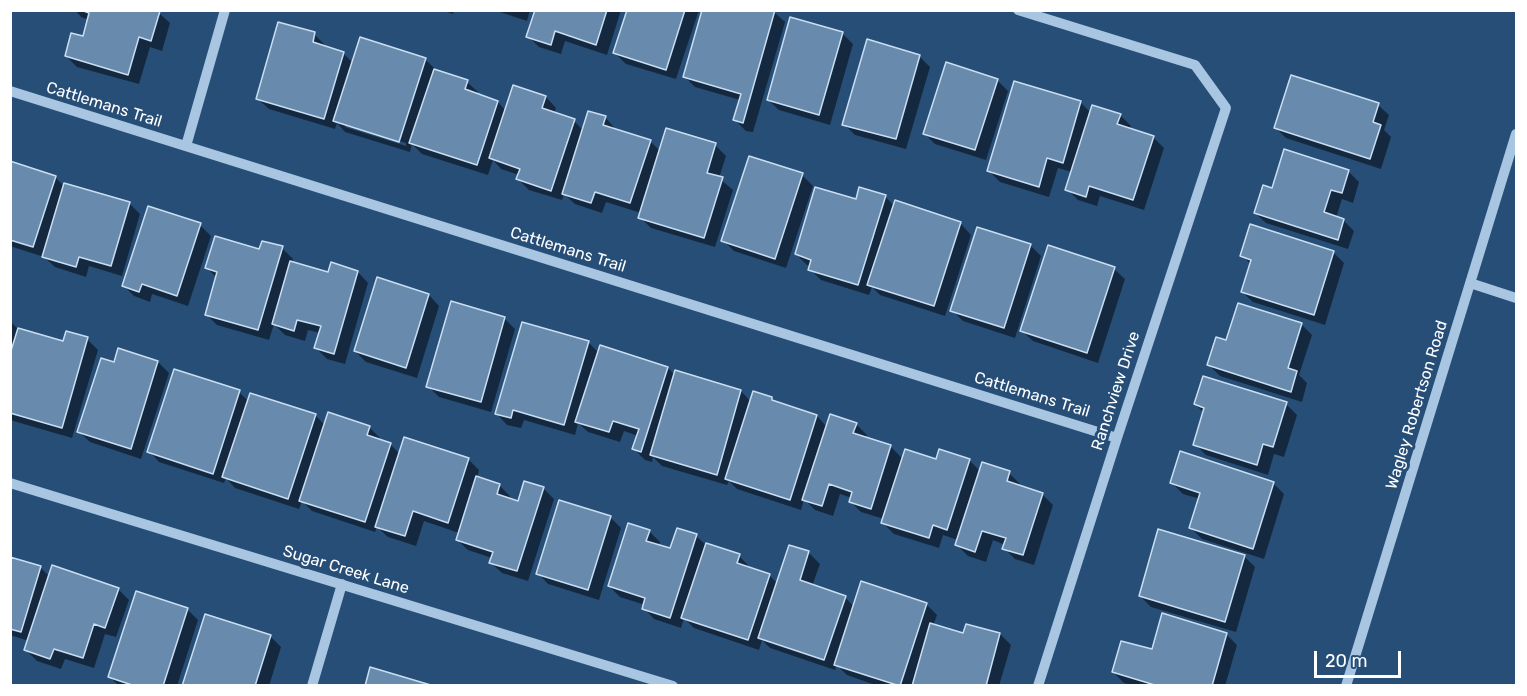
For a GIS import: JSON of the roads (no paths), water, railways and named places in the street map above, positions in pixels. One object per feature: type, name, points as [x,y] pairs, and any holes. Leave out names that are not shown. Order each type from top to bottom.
[{"type":"street","points":[[186,146],[225,10]]},
{"type":"street","name":"Ranchview Drive","points":[[1018,10],[1195,65],[1226,108],[1038,686]]},
{"type":"street","name":"Cattlemans Trail","points":[[10,91],[1117,438]]},
{"type":"street","name":"Wagley Robertson Road","points":[[1346,686],[1516,134]]},
{"type":"street","points":[[1470,283],[1516,298]]},
{"type":"street","name":"Sugar Creek Lane","points":[[10,483],[673,686]]},
{"type":"street","points":[[312,686],[342,584]]}]
